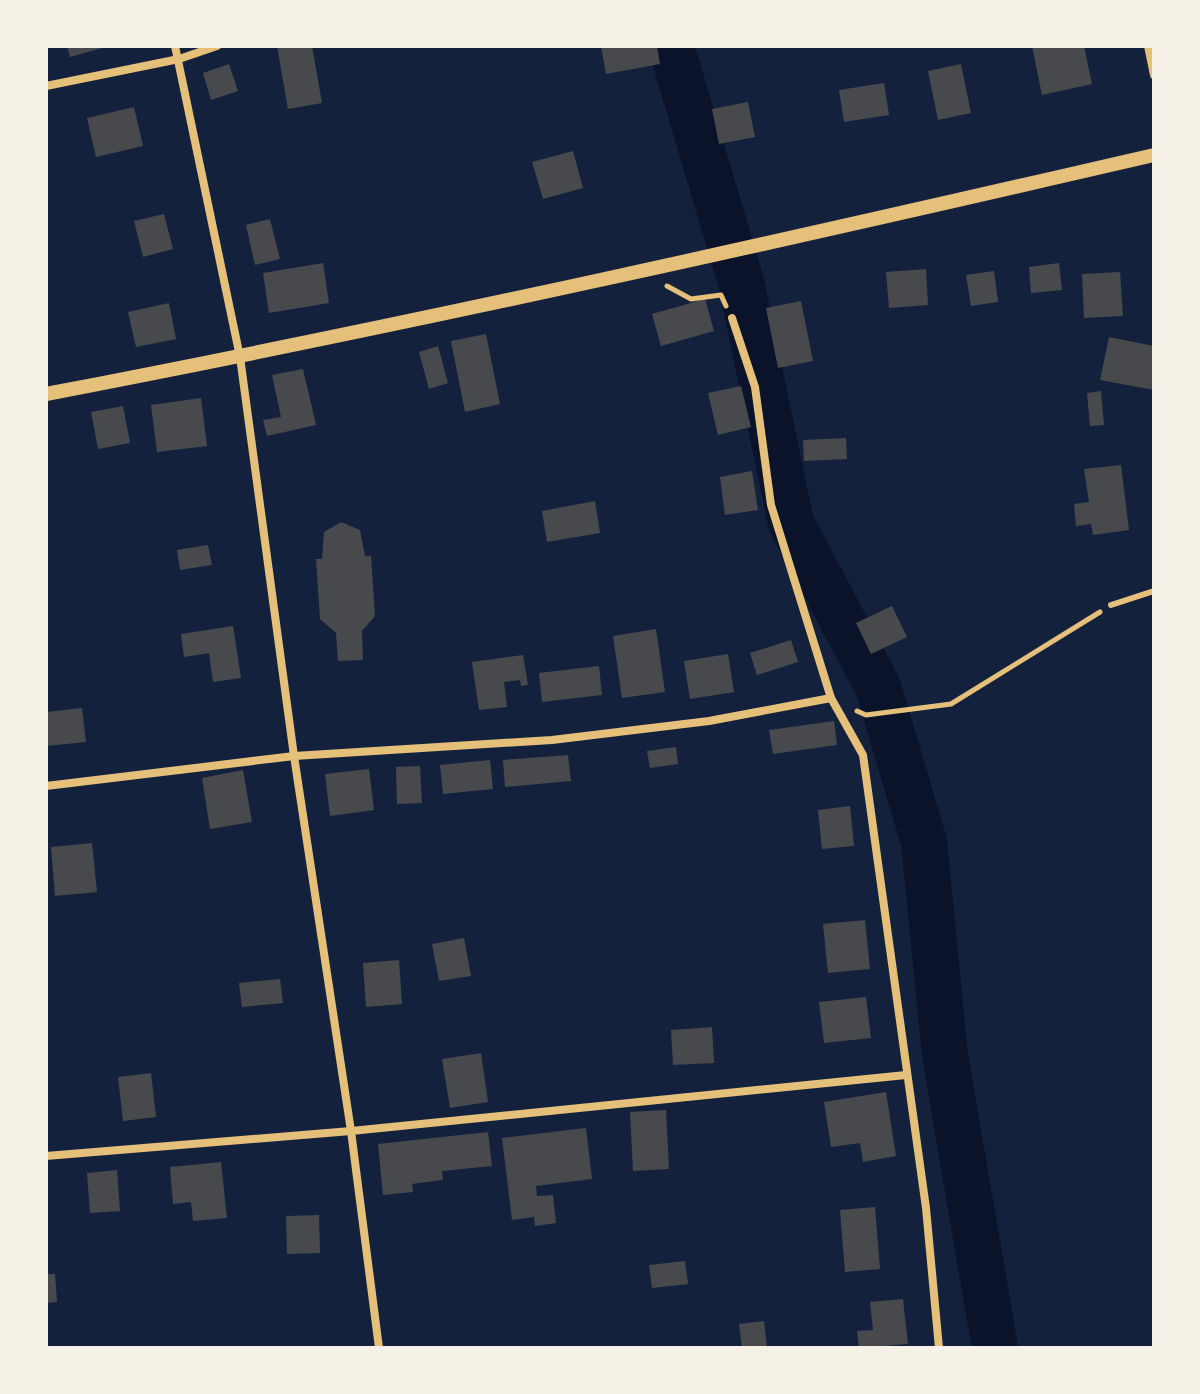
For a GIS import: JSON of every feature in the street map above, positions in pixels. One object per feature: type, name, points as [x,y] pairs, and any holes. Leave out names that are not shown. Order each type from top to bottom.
[{"type":"street","points":[[175,46],[240,357],[294,756],[351,1131],[379,1348]]},
{"type":"street","points":[[46,86],[179,59],[217,46]]},
{"type":"street","points":[[1148,46],[1154,75]]},
{"type":"street","points":[[46,394],[240,357],[660,267],[1154,155]]},
{"type":"street","points":[[732,318],[755,387],[771,505],[831,698],[863,755],[926,1208],[939,1348]]},
{"type":"street","points":[[46,786],[294,756],[552,740],[709,721],[831,698]]},
{"type":"street","points":[[46,1156],[351,1131],[906,1075]]},
{"type":"lane","points":[[1111,605],[1154,591]]},
{"type":"path","points":[[664,284],[691,299],[721,295],[732,318]]},
{"type":"path","points":[[831,698],[866,715],[951,704],[1111,605]]},
{"type":"building","points":[[67,46],[106,46],[106,47],[70,57]]},
{"type":"building","points":[[277,46],[312,46],[322,103],[288,109]]},
{"type":"building","points":[[601,46],[657,46],[660,64],[606,74]]},
{"type":"building","points":[[1032,46],[1084,46],[1092,84],[1042,95]]},
{"type":"building","points":[[229,64],[238,91],[211,100],[203,73]]},
{"type":"building","points":[[961,64],[971,113],[938,120],[928,71]]},
{"type":"building","points":[[884,83],[889,115],[844,122],[839,90]]},
{"type":"building","points":[[748,102],[755,137],[719,144],[712,109]]},
{"type":"building","points":[[134,107],[143,146],[96,157],[87,118]]},
{"type":"building","points":[[573,151],[583,188],[543,199],[532,162]]},
{"type":"building","points":[[164,214],[173,249],[143,257],[134,221]]},
{"type":"building","points":[[270,219],[280,259],[255,265],[246,225]]},
{"type":"building","points":[[323,263],[329,303],[269,313],[263,273]]},
{"type":"building","points":[[1059,263],[1062,290],[1031,293],[1029,267]]},
{"type":"building","points":[[926,269],[928,305],[889,308],[886,272]]},
{"type":"building","points":[[994,271],[998,302],[971,306],[966,275]]},
{"type":"building","points":[[1120,272],[1123,316],[1084,318],[1082,274]]},
{"type":"building","points":[[705,299],[714,331],[661,346],[652,314]]},
{"type":"building","points":[[801,301],[813,361],[778,368],[766,308]]},
{"type":"building","points":[[169,303],[176,339],[136,347],[128,312]]},
{"type":"building","points":[[486,334],[500,404],[465,412],[451,341]]},
{"type":"building","points":[[1109,337],[1154,346],[1154,390],[1100,380]]},
{"type":"building","points":[[438,346],[448,383],[429,389],[419,352]]},
{"type":"building","points":[[303,369],[316,425],[267,436],[263,420],[281,417],[272,375]]},
{"type":"building","points":[[741,386],[751,427],[718,435],[708,393]]},
{"type":"building","points":[[1101,391],[1104,425],[1090,426],[1087,393]]},
{"type":"building","points":[[201,398],[207,446],[157,452],[151,405]]},
{"type":"building","points":[[123,406],[130,443],[98,449],[91,412]]},
{"type":"building","points":[[846,438],[847,459],[804,461],[803,440]]},
{"type":"building","points":[[1121,465],[1129,530],[1093,535],[1091,524],[1076,526],[1074,504],[1089,502],[1084,469]]},
{"type":"building","points":[[752,471],[758,510],[725,515],[720,477]]},
{"type":"building","points":[[595,501],[600,533],[547,542],[542,511]]},
{"type":"building","points":[[341,522],[360,530],[365,556],[371,556],[375,616],[362,631],[363,660],[338,661],[336,633],[320,619],[316,559],[322,559],[324,532]]},
{"type":"building","points":[[208,545],[212,565],[180,570],[177,550]]},
{"type":"building","points":[[892,606],[907,637],[871,654],[856,623]]},
{"type":"building","points":[[233,626],[241,678],[213,682],[209,653],[184,657],[181,634]]},
{"type":"building","points":[[656,629],[665,692],[622,698],[613,636]]},
{"type":"building","points":[[791,640],[798,662],[757,675],[750,653]]},
{"type":"building","points":[[728,654],[734,692],[690,699],[684,661]]},
{"type":"building","points":[[523,655],[528,685],[521,686],[520,680],[504,682],[507,707],[479,710],[472,662]]},
{"type":"building","points":[[599,666],[602,695],[542,702],[539,673]]},
{"type":"building","points":[[82,708],[86,742],[46,746],[46,712]]},
{"type":"building","points":[[834,721],[837,745],[773,754],[769,730]]},
{"type":"building","points":[[676,747],[678,764],[650,768],[647,751]]},
{"type":"building","points":[[568,755],[571,781],[505,787],[503,760]]},
{"type":"building","points":[[490,760],[493,789],[443,794],[440,765]]},
{"type":"building","points":[[420,766],[422,803],[397,804],[396,767]]},
{"type":"building","points":[[369,769],[374,810],[330,816],[325,774]]},
{"type":"building","points":[[243,770],[252,822],[210,829],[202,778]]},
{"type":"building","points":[[850,806],[854,846],[822,849],[818,810]]},
{"type":"building","points":[[92,843],[97,892],[55,896],[51,847]]},
{"type":"building","points":[[865,920],[870,969],[828,973],[823,924]]},
{"type":"building","points":[[464,938],[471,976],[439,981],[432,944]]},
{"type":"building","points":[[399,960],[402,1004],[366,1007],[363,963]]},
{"type":"building","points":[[280,979],[283,1003],[242,1007],[239,983]]},
{"type":"building","points":[[866,997],[871,1038],[824,1043],[819,1002]]},
{"type":"building","points":[[712,1027],[714,1063],[673,1065],[671,1030]]},
{"type":"building","points":[[481,1053],[488,1102],[450,1108],[442,1059]]},
{"type":"building","points":[[151,1073],[156,1117],[123,1121],[118,1077]]},
{"type":"building","points":[[886,1092],[896,1156],[863,1162],[860,1143],[831,1147],[824,1102]]},
{"type":"building","points":[[666,1110],[669,1169],[633,1171],[630,1112]]},
{"type":"building","points":[[586,1128],[592,1179],[536,1186],[537,1196],[553,1195],[556,1223],[535,1226],[534,1217],[512,1220],[502,1138]]},
{"type":"building","points":[[488,1132],[492,1166],[442,1171],[443,1180],[412,1184],[413,1192],[383,1195],[378,1144]]},
{"type":"building","points":[[221,1162],[227,1218],[193,1221],[191,1202],[173,1204],[170,1167]]},
{"type":"building","points":[[117,1170],[120,1211],[90,1213],[87,1173]]},
{"type":"building","points":[[875,1207],[880,1269],[845,1272],[840,1210]]},
{"type":"building","points":[[319,1215],[320,1253],[287,1254],[286,1216]]},
{"type":"building","points":[[685,1261],[688,1284],[652,1288],[649,1265]]},
{"type":"building","points":[[46,1274],[55,1274],[57,1302],[46,1303]]},
{"type":"building","points":[[903,1299],[908,1344],[859,1348],[857,1331],[873,1330],[870,1302]]},
{"type":"building","points":[[764,1321],[767,1348],[742,1348],[739,1324]]},
{"type":"waterway","points":[[671,46],[741,282],[791,523],[878,687],[924,842],[945,1055],[995,1348]]}]
